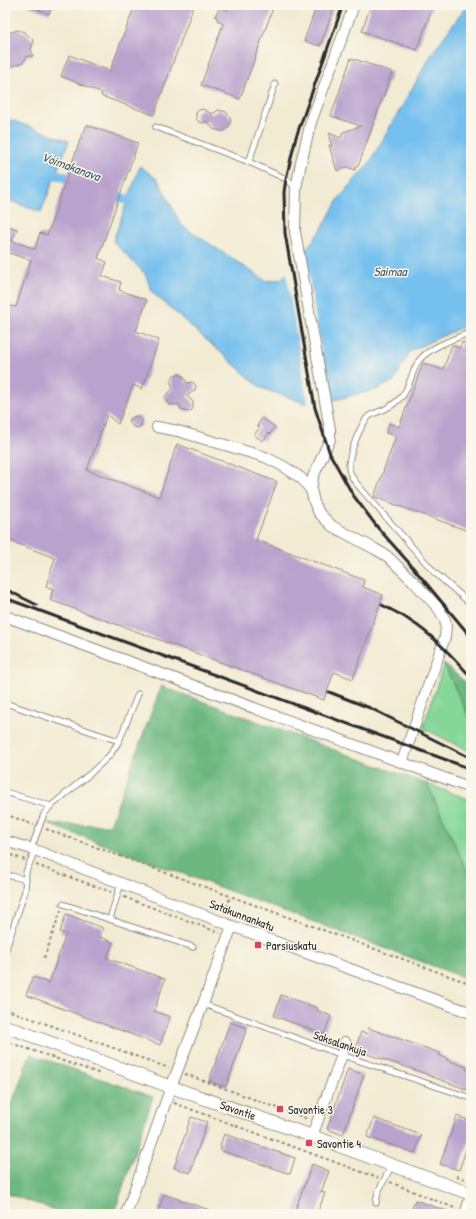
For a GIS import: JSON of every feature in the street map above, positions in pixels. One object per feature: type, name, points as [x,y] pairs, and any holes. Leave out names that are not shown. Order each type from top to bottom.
[{"type":"street","points":[[354,5],[311,122],[300,163],[296,188],[295,232],[330,429],[330,439],[313,478],[311,490],[314,502],[323,518],[332,526],[387,556],[439,609],[445,620],[445,637],[402,762]]},
{"type":"street","points":[[157,427],[178,431],[265,457],[283,466],[301,478],[311,490]]},
{"type":"street","points":[[5,616],[471,788]]},
{"type":"street","name":"Satakunnankatu","points":[[5,841],[33,850],[232,926],[471,1013]]},
{"type":"street","points":[[126,1214],[171,1087],[204,1004],[232,926]]},
{"type":"street","name":"Savontie","points":[[5,1026],[171,1087],[392,1165],[471,1195]]},
{"type":"street","points":[[312,1136],[342,1055],[345,1042]]},
{"type":"street","points":[[466,1213],[471,1195]]},
{"type":"lane","points":[[250,162],[275,84]]},
{"type":"lane","points":[[156,127],[250,162],[286,179],[296,188]]},
{"type":"lane","points":[[471,332],[433,349],[423,356],[417,363],[410,382],[403,395],[392,405],[368,417],[362,426],[352,452],[349,467],[352,477],[362,490],[435,573],[471,604]]},
{"type":"lane","points":[[5,952],[25,891],[26,872],[39,826],[44,814],[51,806],[110,755],[119,741],[138,694]]},
{"type":"lane","points":[[5,703],[119,741]]},
{"type":"lane","points":[[5,792],[51,806]]},
{"type":"lane","points":[[5,876],[12,876],[26,880]]},
{"type":"lane","points":[[110,919],[121,883]]},
{"type":"lane","points":[[63,904],[193,947]]},
{"type":"lane","name":"Saksalankuja","points":[[204,1004],[342,1055],[471,1098]]},
{"type":"lane","points":[[376,1203],[378,1192],[392,1165]]},
{"type":"path","points":[[5,814],[471,984]]},
{"type":"path","points":[[44,958],[63,904]]},
{"type":"path","points":[[5,1009],[312,1121],[316,1124]]},
{"type":"path","points":[[5,1041],[106,1076]]},
{"type":"path","points":[[167,1100],[384,1180],[466,1213]]},
{"type":"path","points":[[456,1176],[471,1181]]},
{"type":"green space","points":[[444,664],[471,722],[471,752],[423,728]]},
{"type":"green space","points":[[444,664],[471,687],[471,722]]},
{"type":"green space","points":[[161,686],[427,784],[471,879],[471,980],[48,824],[110,825]]},
{"type":"green space","points":[[427,784],[471,800],[471,879]]},
{"type":"green space","points":[[30,1054],[153,1097],[114,1214],[67,1214],[5,1193],[5,1123]]},
{"type":"water","name":"Saimaa","points":[[467,5],[471,5],[471,323],[410,351],[394,381],[378,389],[334,400],[305,403],[261,388],[153,293],[145,274],[113,241],[140,166],[158,180],[181,225],[266,281],[282,279],[321,230],[338,200],[370,162],[433,52]]},
{"type":"water","points":[[5,118],[69,141],[41,212],[5,199]]},
{"type":"pier","points":[[304,248],[330,403],[308,404],[286,271]]},
{"type":"building","points":[[27,5],[53,5],[49,14]]},
{"type":"building","points":[[135,5],[194,5],[154,115],[101,96],[102,93],[61,76],[69,55],[110,71]]},
{"type":"building","points":[[230,5],[274,5],[240,99],[201,85],[223,24],[217,20],[218,18],[215,16],[220,7],[228,11]]},
{"type":"building","points":[[317,5],[335,5],[320,46],[304,41]]},
{"type":"building","points":[[371,5],[433,5],[417,50],[362,31]]},
{"type":"building","points":[[18,30],[24,32],[34,41],[31,49],[33,56],[27,56],[22,63],[12,66],[5,73],[5,34]]},
{"type":"building","points":[[351,58],[392,72],[359,164],[355,170],[347,167],[337,171],[329,145],[332,146],[329,133],[341,138],[343,132],[361,126],[331,116]]},
{"type":"building","points":[[203,109],[212,114],[219,110],[226,112],[231,120],[229,127],[224,131],[220,131],[213,129],[207,121],[203,123],[199,122],[196,118],[196,113]]},
{"type":"building","points":[[87,125],[138,143],[98,258],[107,262],[102,276],[121,282],[119,290],[147,300],[136,331],[159,340],[142,389],[133,385],[118,424],[107,415],[87,470],[159,497],[177,444],[277,482],[256,540],[364,580],[363,587],[383,595],[353,679],[334,672],[324,700],[50,600],[53,589],[46,586],[55,558],[5,539],[5,305],[16,307],[31,260],[9,253],[9,251],[5,258],[5,225],[17,229],[12,241],[35,249],[40,233],[47,235],[80,140]]},
{"type":"building","points":[[462,342],[471,345],[471,532],[374,497],[396,436],[386,433],[389,423],[399,427],[423,363],[443,370],[452,345],[460,348]]},
{"type":"building","points":[[179,374],[183,376],[187,383],[193,382],[196,386],[195,390],[187,396],[193,402],[192,410],[188,412],[182,410],[179,404],[169,405],[165,399],[166,395],[173,389],[171,379],[174,375]]},
{"type":"building","points":[[135,416],[140,417],[142,421],[141,426],[137,428],[132,426],[128,420]]},
{"type":"building","points":[[262,418],[275,427],[263,441],[254,435],[260,427],[257,426]]},
{"type":"building","points":[[66,914],[103,928],[100,937],[113,942],[107,958],[165,979],[154,1011],[170,1017],[160,1045],[26,995],[33,977],[49,983],[66,934],[60,932]]},
{"type":"building","points":[[281,995],[318,1008],[317,1010],[331,1016],[324,1034],[274,1016]]},
{"type":"building","points":[[230,1022],[247,1028],[226,1087],[209,1081]]},
{"type":"building","points":[[368,1028],[440,1053],[439,1055],[448,1059],[447,1060],[467,1067],[466,1069],[471,1071],[471,1091],[427,1074],[355,1050],[361,1032],[367,1034]]},
{"type":"building","points":[[348,1069],[364,1075],[343,1135],[327,1129]]},
{"type":"building","points":[[457,1116],[471,1121],[471,1136],[459,1170],[440,1164]]},
{"type":"building","points":[[191,1117],[207,1122],[190,1173],[174,1168]]},
{"type":"building","points":[[374,1118],[421,1135],[415,1153],[367,1137]]},
{"type":"building","points":[[224,1134],[295,1158],[290,1174],[220,1150]]},
{"type":"building","points":[[312,1164],[329,1171],[321,1192],[325,1193],[317,1214],[303,1214],[295,1211]]},
{"type":"building","points":[[164,1194],[218,1214],[168,1214],[158,1211]]},
{"type":"building","points":[[415,1200],[452,1213],[452,1214],[410,1214]]},
{"type":"waterway","name":"Voimakanava","points":[[43,170],[79,182]]},
{"type":"waterway","name":"Voimakanava","points":[[107,193],[128,200]]},
{"type":"railway","points":[[343,5],[296,137],[284,192],[285,233],[315,408],[330,454],[353,495],[378,528],[471,637]]},
{"type":"railway","points":[[5,589],[37,605]]},
{"type":"railway","points":[[5,598],[471,769]]},
{"type":"railway","points":[[382,605],[403,616],[426,632],[471,677]]},
{"type":"railway","points":[[329,692],[370,708],[471,758]]},
{"type":"place","name":"Parsiuskatu","points":[[258,945]]},
{"type":"place","name":"Savontie 3","points":[[280,1109]]},
{"type":"place","name":"Savontie 4","points":[[309,1143]]}]
